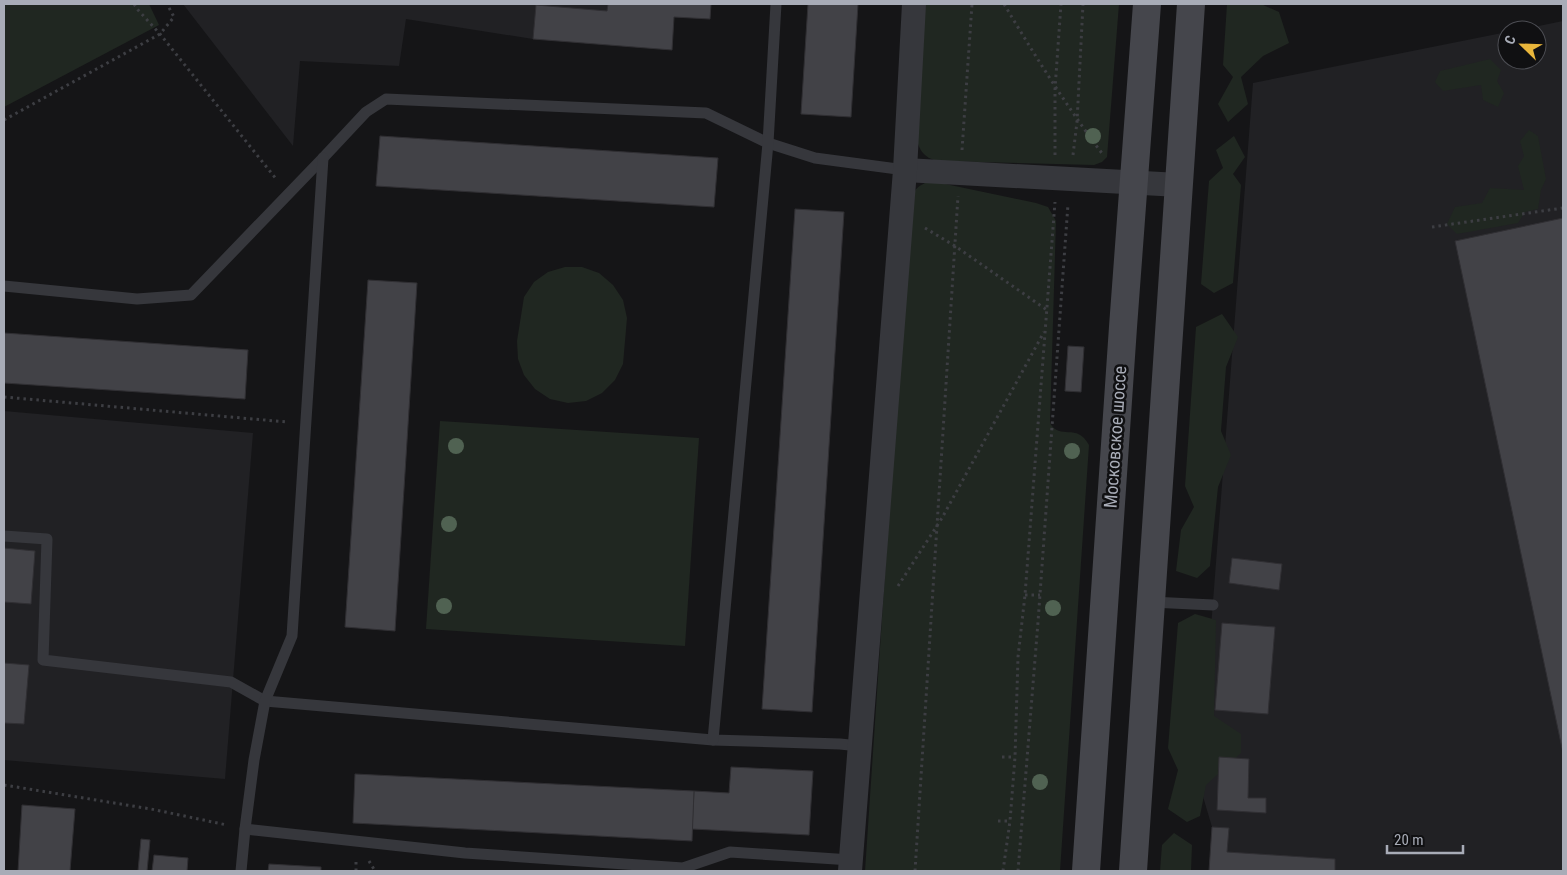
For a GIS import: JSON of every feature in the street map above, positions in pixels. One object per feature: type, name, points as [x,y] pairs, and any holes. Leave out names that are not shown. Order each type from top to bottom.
[{"type":"main road","name":"Московское шоссе","points":[[1086,871],[1146,4]]},
{"type":"main road","points":[[1133,871],[1191,4]]},
{"type":"street","points":[[850,866],[902,214],[914,4]]},
{"type":"street","points":[[905,170],[1180,184]]},
{"type":"lane","points":[[713,740],[768,143],[776,4]]},
{"type":"lane","points":[[4,286],[137,299],[191,295],[366,112],[386,99],[706,113],[768,143],[814,158],[905,170]]},
{"type":"lane","points":[[241,871],[254,760],[265,701],[292,636],[323,158]]},
{"type":"lane","points":[[4,536],[46,539],[43,660],[231,682],[265,701],[713,740],[859,746]]},
{"type":"lane","points":[[1151,602],[1213,606]]},
{"type":"lane","points":[[245,829],[465,853],[683,868],[730,852],[850,866]]},
{"type":"path","points":[[134,4],[288,194]]},
{"type":"path","points":[[4,120],[160,34],[174,17],[167,4]]},
{"type":"path","points":[[915,871],[972,4]]},
{"type":"path","points":[[1004,4],[1077,122],[1104,156]]},
{"type":"path","points":[[1018,871],[1040,596],[1062,178],[1056,89],[1061,4]]},
{"type":"path","points":[[1003,871],[1010,820],[1015,757],[1018,657],[1025,595],[1056,198],[1077,122],[1083,4]]},
{"type":"path","points":[[1432,227],[1563,208]]},
{"type":"path","points":[[902,214],[955,246],[1047,310]]},
{"type":"path","points":[[895,590],[937,526],[1046,329]]},
{"type":"path","points":[[4,397],[305,423]]},
{"type":"path","points":[[1025,595],[1040,596]]},
{"type":"path","points":[[1002,757],[1015,757]]},
{"type":"path","points":[[4,786],[151,809],[245,829]]},
{"type":"path","points":[[998,821],[1010,820]]},
{"type":"shaded area","points":[[4,4],[149,4],[159,25],[4,107]]},
{"type":"shaded area","points":[[183,4],[711,4],[710,19],[674,17],[672,50],[533,39],[406,19],[399,66],[300,61],[293,146]]},
{"type":"shaded area","points":[[923,4],[1119,4],[1107,157],[1102,162],[1094,165],[936,161],[925,155],[916,138]]},
{"type":"shaded area","points":[[1227,4],[1261,4],[1279,12],[1289,43],[1263,56],[1241,77],[1248,104],[1228,122],[1218,104],[1233,77],[1223,65]]},
{"type":"shaded area","points":[[1563,21],[1563,871],[1209,871],[1212,827],[1199,783],[1253,83],[1497,34],[1497,70],[1547,70],[1547,24]]},
{"type":"shaded area","points":[[1490,59],[1497,66],[1497,70],[1501,70],[1497,81],[1504,93],[1498,107],[1483,100],[1481,85],[1443,91],[1435,82],[1440,71]]},
{"type":"shaded area","points":[[1529,130],[1538,136],[1546,179],[1541,190],[1538,209],[1525,212],[1518,223],[1457,234],[1447,224],[1455,207],[1482,203],[1490,188],[1524,190],[1518,166],[1524,156],[1520,141]]},
{"type":"shaded area","points":[[1234,136],[1245,157],[1233,174],[1241,185],[1233,283],[1214,293],[1201,284],[1209,181],[1223,168],[1216,150]]},
{"type":"shaded area","points":[[931,181],[1036,203],[1048,207],[1056,221],[1050,423],[1059,431],[1079,434],[1089,445],[1060,871],[865,871],[910,202],[917,188]]},
{"type":"shaded area","points":[[565,267],[582,267],[599,273],[613,285],[623,300],[627,318],[623,364],[615,380],[602,393],[586,401],[568,403],[550,399],[535,389],[524,375],[518,359],[517,341],[524,297],[534,282],[548,272]]},
{"type":"shaded area","points":[[1222,314],[1238,337],[1226,367],[1221,431],[1231,455],[1218,487],[1210,566],[1197,578],[1176,571],[1181,530],[1194,507],[1185,486],[1196,327]]},
{"type":"shaded area","points":[[4,411],[253,433],[225,779],[4,760]]},
{"type":"shaded area","points":[[440,421],[699,438],[685,646],[426,629]]},
{"type":"shaded area","points":[[1195,614],[1216,620],[1214,716],[1241,734],[1241,753],[1206,785],[1200,816],[1187,822],[1168,809],[1178,770],[1168,748],[1178,623]]},
{"type":"shaded area","points":[[1174,833],[1192,845],[1191,871],[1160,871],[1162,845]]},
{"type":"building","points":[[608,4],[711,4],[710,19],[674,17],[672,50],[533,39],[536,5],[607,11]]},
{"type":"building","points":[[808,4],[858,4],[851,117],[801,114]]},
{"type":"building","points":[[380,136],[718,158],[714,207],[376,186]]},
{"type":"building","points":[[795,209],[844,212],[812,712],[762,709]]},
{"type":"building","points":[[1563,218],[1563,753],[1455,241]]},
{"type":"building","points":[[368,280],[417,283],[395,631],[345,627]]},
{"type":"building","points":[[4,333],[248,350],[245,399],[4,383]]},
{"type":"building","points":[[1068,346],[1084,347],[1081,392],[1065,391]]},
{"type":"building","points":[[4,548],[35,551],[31,604],[4,602]]},
{"type":"building","points":[[1232,558],[1282,564],[1279,590],[1229,583]]},
{"type":"building","points":[[1222,623],[1275,627],[1268,714],[1215,710]]},
{"type":"building","points":[[4,663],[29,665],[24,724],[4,723]]},
{"type":"building","points":[[1219,757],[1249,759],[1248,798],[1266,798],[1266,813],[1217,810]]},
{"type":"building","points":[[731,767],[813,771],[809,835],[692,829],[694,791],[729,793]]},
{"type":"building","points":[[355,774],[694,791],[692,841],[353,823]]},
{"type":"building","points":[[22,805],[75,809],[70,871],[18,871]]},
{"type":"building","points":[[1212,827],[1229,828],[1227,852],[1335,859],[1335,871],[1209,871]]},
{"type":"building","points":[[141,839],[150,840],[147,871],[138,871]]},
{"type":"building","points":[[154,855],[188,858],[187,871],[152,871]]},
{"type":"building","points":[[269,864],[321,867],[321,871],[268,871]]}]
